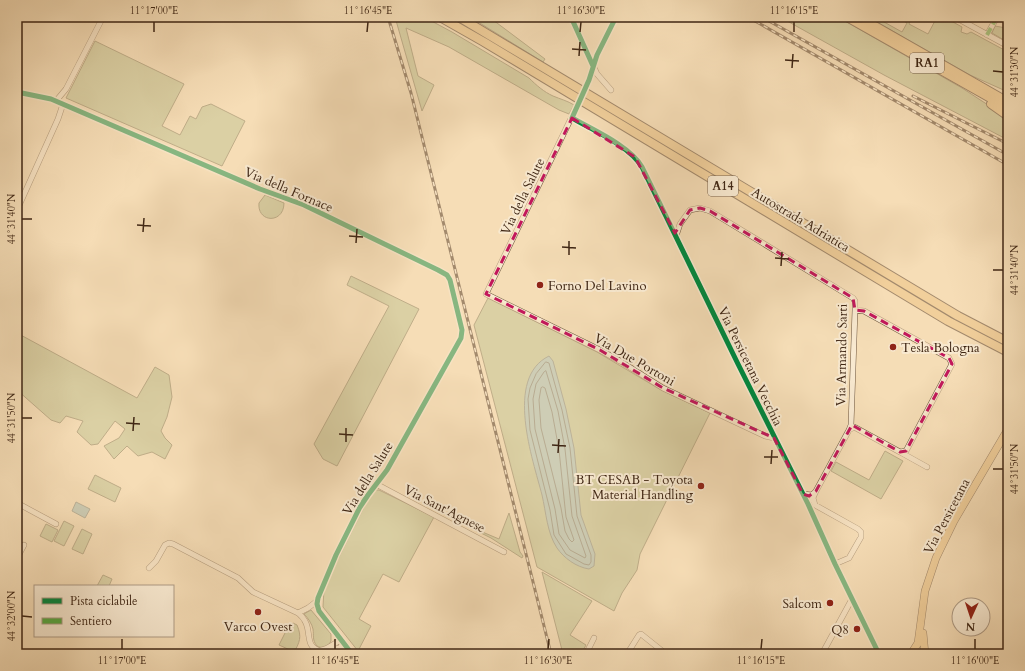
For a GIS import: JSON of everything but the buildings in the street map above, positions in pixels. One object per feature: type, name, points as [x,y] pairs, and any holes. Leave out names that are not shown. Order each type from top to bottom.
[{"type":"highway","name":"Autostrada Adriatica","points":[[440,17],[498,50],[948,321],[1008,352]]},
{"type":"highway","name":"Autostrada Adriatica","points":[[459,17],[958,316],[1008,342]]},
{"type":"highway","name":"RA1","points":[[847,17],[1008,108]]},
{"type":"highway","name":"RA1","points":[[859,17],[1008,102]]},
{"type":"highway","points":[[945,66],[1008,95]]},
{"type":"highway","points":[[935,67],[1008,116]]},
{"type":"main road","name":"Via Persicetana","points":[[911,654],[918,643],[925,591],[929,576],[944,541],[954,521],[1008,429]]},
{"type":"main road","name":"Via Persicetana","points":[[922,620],[925,654]]},
{"type":"street","points":[[56,101],[66,90],[103,17]]},
{"type":"street","points":[[571,17],[597,74],[611,90]]},
{"type":"street","points":[[587,85],[597,55],[616,17]]},
{"type":"street","points":[[955,17],[1008,46]]},
{"type":"street","points":[[987,35],[997,17]]},
{"type":"street","name":"Via della Fornace","points":[[17,92],[42,96],[56,101],[260,189],[304,205],[444,273],[452,282],[462,334]]},
{"type":"street","points":[[17,210],[58,119],[63,104]]},
{"type":"street","name":"Via della Salute","points":[[486,294],[577,106]]},
{"type":"street","name":"Via Persicetana Vecchia","points":[[572,118],[626,150],[635,157],[642,167],[774,438],[808,504],[835,564],[879,654]]},
{"type":"street","name":"Via Armando Sarti","points":[[676,236],[680,225],[690,210],[700,208],[715,215],[853,298],[855,301],[851,422],[849,430],[813,498],[808,504]]},
{"type":"street","points":[[672,227],[680,225]]},
{"type":"street","name":"Via Due Portoni","points":[[486,294],[600,350],[663,388],[765,436],[774,438]]},
{"type":"street","points":[[855,310],[864,311],[949,358],[952,362],[906,451]]},
{"type":"street","name":"Via della Salute","points":[[317,601],[322,585],[354,518],[368,494],[387,470],[460,341],[462,334]]},
{"type":"street","points":[[849,430],[854,427],[927,467]]},
{"type":"street","points":[[900,452],[906,451]]},
{"type":"street","points":[[906,451],[915,461]]},
{"type":"street","name":"Via Sant'Agnese","points":[[376,484],[504,552]]},
{"type":"street","points":[[803,494],[812,495],[816,491]]},
{"type":"street","points":[[813,498],[815,505],[862,532],[861,537],[849,558],[835,564]]},
{"type":"street","points":[[17,503],[56,524]]},
{"type":"street","points":[[149,568],[156,561],[165,545],[173,544],[238,578],[253,592],[298,613],[303,617],[306,623],[309,643],[316,649],[324,652],[352,653]]},
{"type":"street","points":[[17,558],[24,545]]},
{"type":"street","points":[[822,654],[852,599]]},
{"type":"street","points":[[298,613],[317,601],[321,614],[352,653]]},
{"type":"street","points":[[627,654],[641,634],[666,654]]},
{"type":"street","points":[[586,654],[594,638]]},
{"type":"street","points":[[316,649],[324,650],[336,642],[342,641]]},
{"type":"street","points":[[330,652],[341,647],[342,641]]},
{"type":"highlighted area","points":[[572,118],[635,157],[675,233],[690,210],[700,208],[710,211],[853,298],[855,310],[864,311],[949,358],[952,364],[906,451],[900,452],[852,425],[816,491],[809,496],[803,494],[774,438],[663,388],[600,350],[486,294]]},
{"type":"green space","points":[[395,17],[424,17],[529,78],[546,92],[574,105],[569,114],[559,110],[449,47],[406,28],[418,76],[434,85],[422,111]]},
{"type":"green space","points":[[470,17],[489,17],[545,59],[543,62]]},
{"type":"green space","points":[[780,17],[838,17],[962,88],[1008,118],[1008,140],[884,75]]},
{"type":"green space","points":[[868,17],[875,17],[902,32],[907,23],[897,17],[912,17],[909,24],[928,34],[937,17],[944,17],[962,27],[961,32],[967,34],[971,32],[1008,52],[1008,92],[970,75]]},
{"type":"green space","points":[[995,26],[1006,28],[1004,40],[992,33]]},
{"type":"green space","points":[[95,41],[184,84],[162,126],[180,135],[190,116],[196,119],[202,107],[211,104],[245,121],[222,166],[66,98]]},
{"type":"green space","points":[[265,195],[284,203],[283,210],[276,218],[266,217],[260,210],[259,203]]},
{"type":"green space","points":[[351,276],[419,309],[337,466],[323,459],[314,444],[389,306],[347,285]]},
{"type":"green space","points":[[488,298],[597,352],[661,390],[710,413],[640,554],[637,570],[622,593],[614,611],[537,567],[474,325]]},
{"type":"green space","points":[[17,333],[137,398],[155,367],[169,375],[172,397],[167,417],[161,431],[172,445],[165,459],[152,452],[138,456],[127,446],[114,459],[104,446],[119,438],[125,429],[115,421],[98,444],[91,445],[77,432],[83,421],[66,416],[60,423],[51,420],[17,390]]},
{"type":"green space","points":[[885,451],[903,461],[881,499],[831,471],[836,462],[869,480]]},
{"type":"green space","points":[[95,475],[121,488],[115,502],[88,489]]},
{"type":"green space","points":[[375,490],[379,490],[434,517],[399,582],[383,574],[359,619],[371,626],[358,651],[323,607],[324,589],[368,499]]},
{"type":"green space","points":[[509,513],[520,552],[523,556],[522,558],[491,538],[461,523],[499,539]]},
{"type":"green space","points":[[64,521],[74,526],[64,546],[54,541]]},
{"type":"green space","points":[[46,524],[58,530],[52,542],[40,536]]},
{"type":"green space","points":[[82,529],[92,534],[83,554],[72,549]]},
{"type":"green space","points":[[542,572],[592,601],[570,635],[586,645],[581,654],[563,654]]},
{"type":"green space","points":[[103,575],[112,579],[109,585],[98,585]]},
{"type":"green space","points":[[311,610],[331,634],[331,641],[325,647],[319,647],[315,644],[312,625],[304,614]]},
{"type":"green space","points":[[293,623],[297,625],[300,640],[293,654],[289,654],[290,650],[279,645],[287,629]]},
{"type":"water","points":[[549,356],[553,361],[566,409],[574,448],[581,515],[595,554],[594,566],[589,569],[575,564],[567,559],[557,548],[551,536],[528,441],[525,421],[525,400],[528,382],[535,367]]},
{"type":"water","points":[[76,502],[90,509],[85,518],[72,511]]},
{"type":"railway","points":[[388,17],[411,93],[551,654]]},
{"type":"railway","points":[[748,17],[1008,165]]},
{"type":"railway","points":[[762,17],[1008,155]]},
{"type":"railway","points":[[913,96],[1008,144]]},
{"type":"marked path","points":[[987,35],[997,17]]},
{"type":"cycle path","points":[[571,17],[593,66]]},
{"type":"cycle path","points":[[616,17],[597,55],[589,80],[572,118],[620,145],[629,152],[642,167],[808,504],[835,564],[879,654]]},
{"type":"cycle path","points":[[17,92],[51,99],[260,189],[304,205],[438,270],[447,275],[450,280],[462,330],[461,338],[387,470],[360,507],[336,555],[318,598],[317,604],[319,611],[352,654]]},
{"type":"place","name":"Forno Del Lavino","points":[[540,285]]},
{"type":"place","name":"Tesla Bologna","points":[[893,347]]},
{"type":"place","name":"BT CESAB - Toyota Material Handling","points":[[701,486]]},
{"type":"place","name":"Salcom","points":[[830,603]]},
{"type":"place","name":"Varco Ovest","points":[[258,612]]},
{"type":"place","name":"Q8","points":[[857,629]]}]
